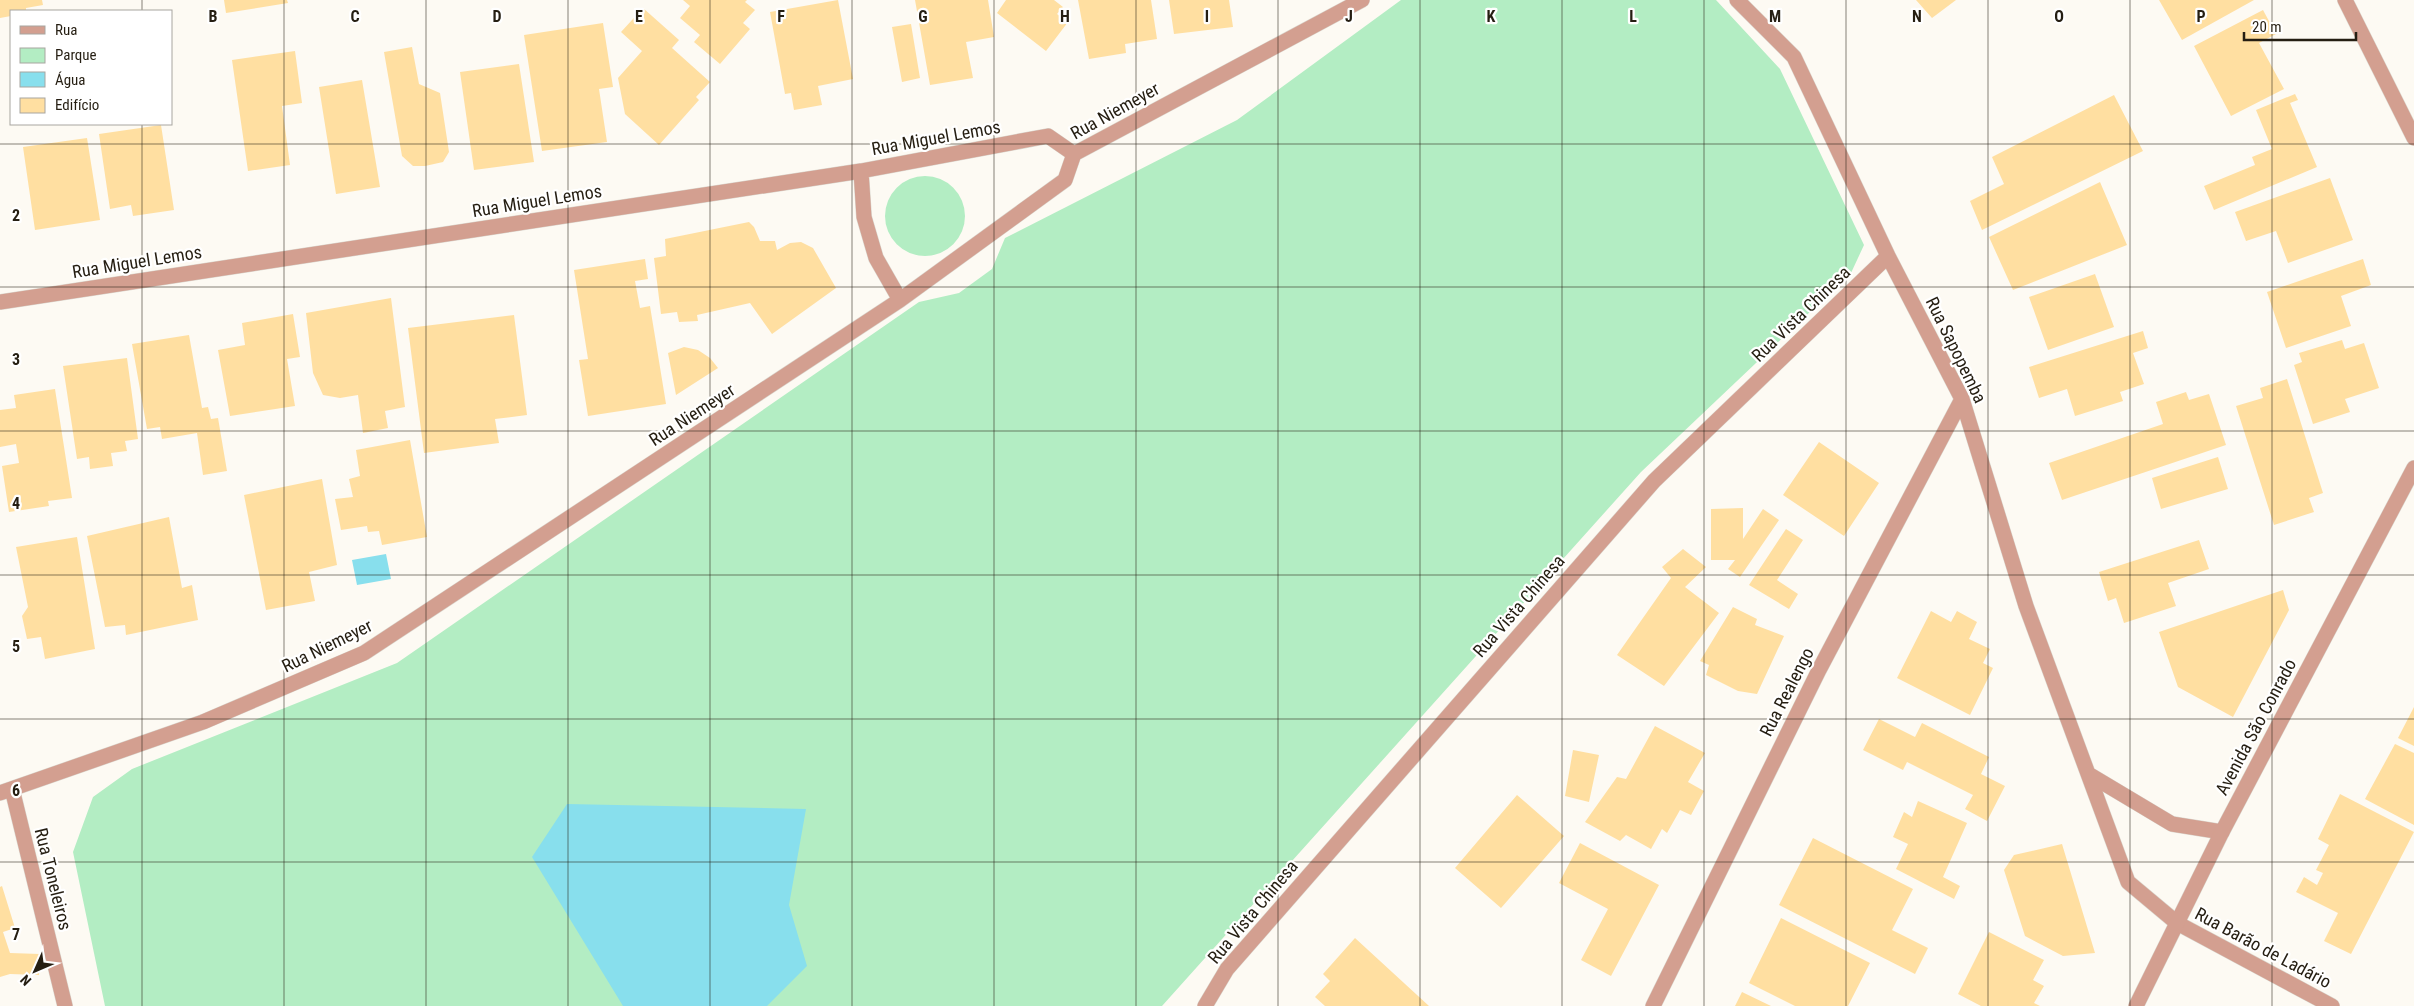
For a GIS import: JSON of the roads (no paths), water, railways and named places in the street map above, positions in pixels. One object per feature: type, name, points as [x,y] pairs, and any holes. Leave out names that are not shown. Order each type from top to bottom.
[{"type":"street","name":"Rua Niemeyer","points":[[6,791],[203,722],[364,653],[900,300],[1065,180],[1074,154],[1362,0]]},
{"type":"street","name":"Rua Sapopemba","points":[[1737,0],[1794,57],[1888,256],[1962,399],[2026,606],[2128,882],[2177,923]]},
{"type":"street","points":[[2345,0],[2414,138]]},
{"type":"street","name":"Rua Miguel Lemos","points":[[0,302],[861,171],[1048,136],[1074,154]]},
{"type":"street","points":[[861,171],[864,217],[876,258],[900,300]]},
{"type":"street","name":"Rua Vista Chinesa","points":[[1205,1006],[1227,969],[1654,481],[1888,256]]},
{"type":"street","name":"Rua Realengo","points":[[1654,1006],[1819,670],[1962,399]]},
{"type":"street","name":"Avenida São Conrado","points":[[2136,1006],[2222,832],[2414,468]]},
{"type":"street","points":[[2090,775],[2172,824],[2222,832]]},
{"type":"street","name":"Rua Toneleiros","points":[[6,791],[65,1006]]},
{"type":"street","name":"Rua Barão de Ladário","points":[[2177,923],[2332,1006]]},
{"type":"water","points":[[386,554],[391,579],[357,585],[352,560]]},
{"type":"water","points":[[567,804],[806,809],[789,905],[807,966],[767,1006],[623,1006],[532,857]]}]
